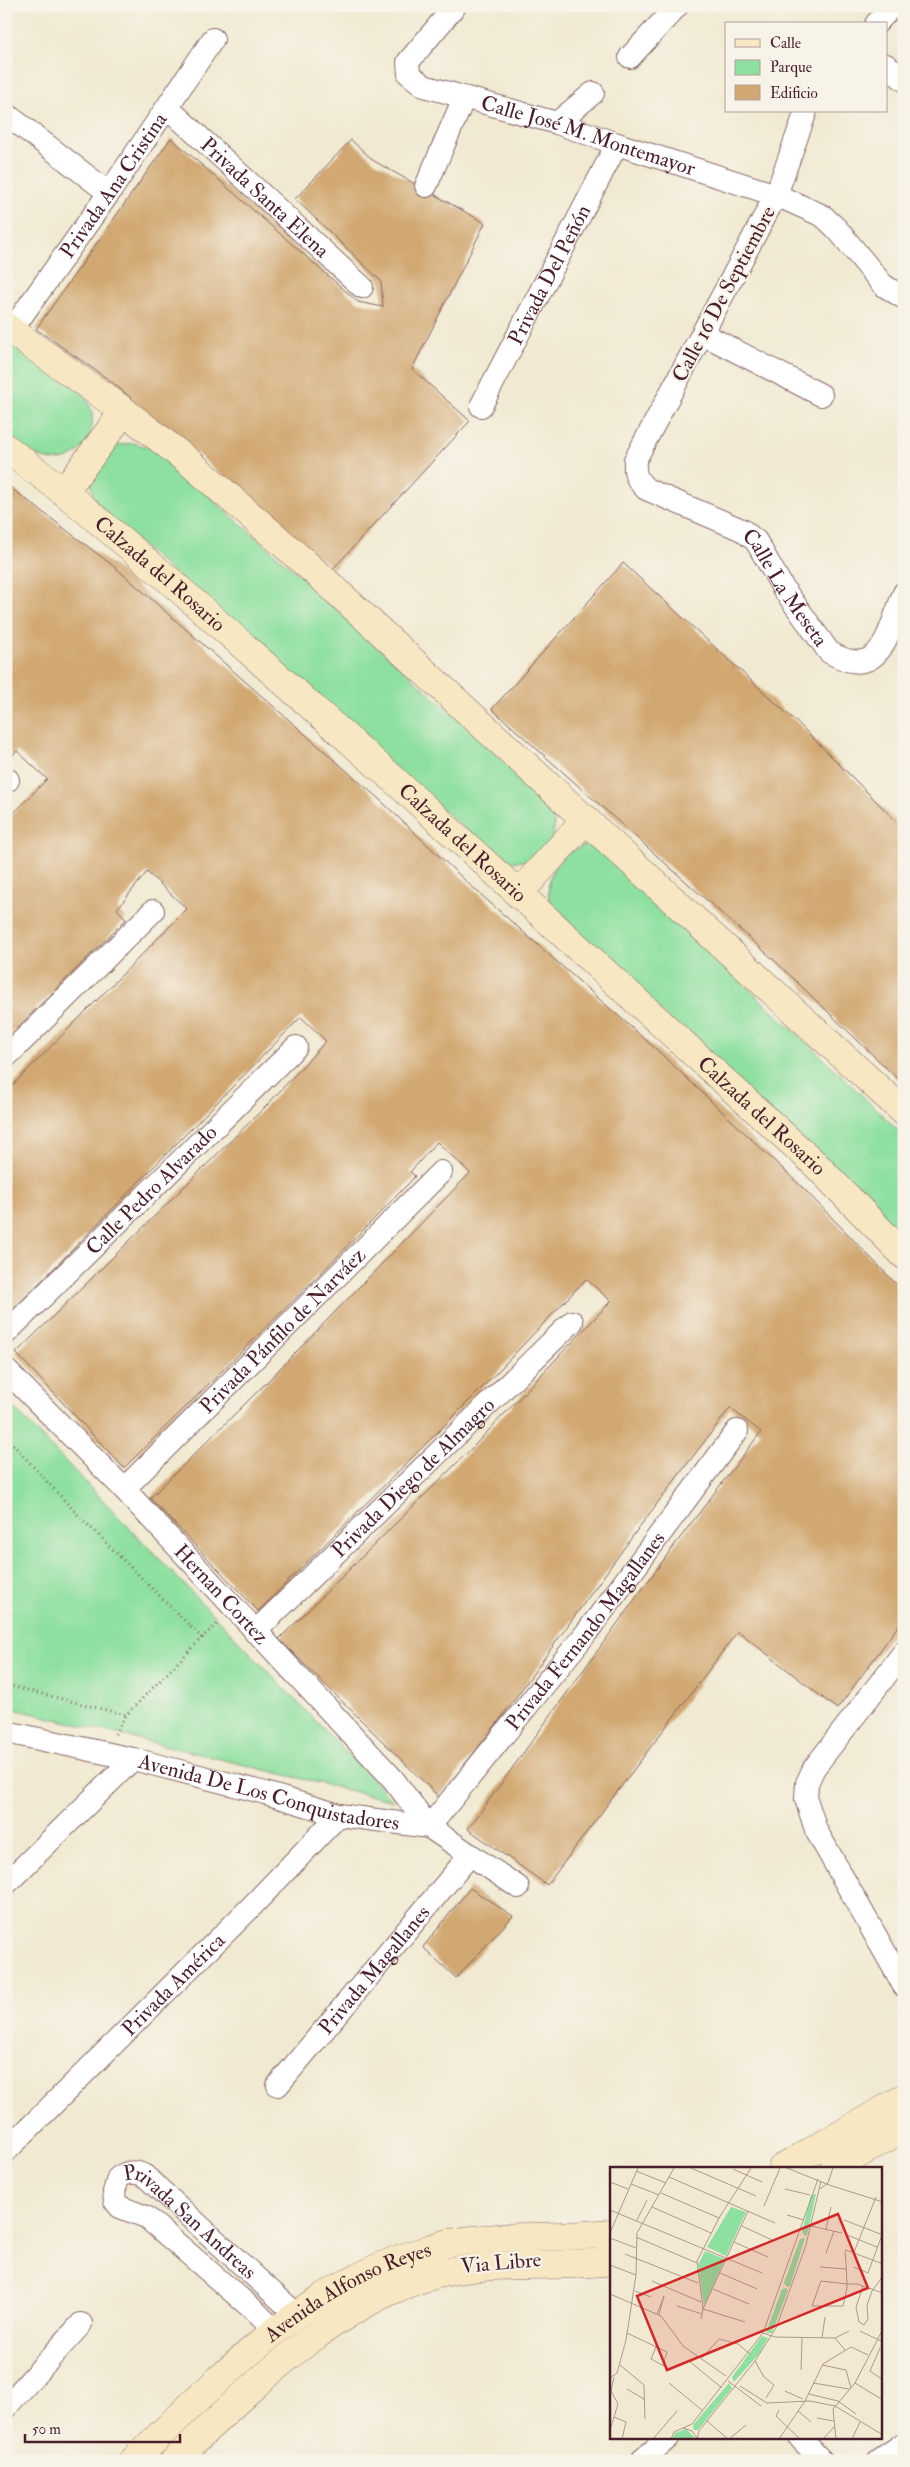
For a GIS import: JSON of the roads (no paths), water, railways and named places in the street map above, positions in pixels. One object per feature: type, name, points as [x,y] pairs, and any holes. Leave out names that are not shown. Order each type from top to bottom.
[{"type":"street","name":"Calle José M. Montemayor","points":[[455,6],[412,56],[408,68],[409,74],[415,81],[464,98],[558,122],[617,144],[776,195]]},
{"type":"street","points":[[630,57],[677,6]]},
{"type":"street","points":[[878,22],[892,6]]},
{"type":"street","name":"Privada Ana Cristina","points":[[9,329],[109,193],[213,39]]},
{"type":"street","points":[[888,67],[904,80]]},
{"type":"street","points":[[558,122],[593,92]]},
{"type":"street","points":[[426,186],[464,98]]},
{"type":"street","name":"Privada Santa Elena","points":[[168,108],[362,287]]},
{"type":"street","name":"Calle 16 De Septiembre","points":[[634,474],[635,460],[776,195],[806,112]]},
{"type":"street","points":[[6,114],[109,193]]},
{"type":"street","name":"Privada Del Peñón","points":[[481,406],[617,144]]},
{"type":"street","points":[[776,195],[823,216],[837,229],[882,285],[904,298]]},
{"type":"street","points":[[9,329],[188,461],[320,576],[904,1112]]},
{"type":"street","points":[[703,334],[821,395]]},
{"type":"street","points":[[64,492],[124,412]]},
{"type":"street","name":"Calzada del Rosario","points":[[6,448],[64,492],[169,580],[392,778],[814,1163],[904,1255]]},
{"type":"street","name":"Calle La Meseta","points":[[634,474],[638,482],[646,489],[742,530],[756,541],[783,588],[829,652],[840,658],[854,663],[872,658],[880,649],[904,593]]},
{"type":"street","points":[[518,894],[586,819]]},
{"type":"street","points":[[6,1057],[153,911]]},
{"type":"street","name":"Calle Pedro Alvarado","points":[[6,1333],[296,1047]]},
{"type":"street","name":"Privada Pánfilo de Narváez","points":[[124,1489],[441,1172]]},
{"type":"street","name":"Privada Diego de Almagro","points":[[255,1632],[572,1322]]},
{"type":"street","name":"Hernan Cortez","points":[[6,1370],[124,1489],[392,1778],[429,1827]]},
{"type":"street","name":"Privada Fernando Magallanes","points":[[429,1827],[587,1632],[737,1431]]},
{"type":"street","points":[[904,1652],[814,1768],[807,1783],[806,1800],[816,1830],[904,1986]]},
{"type":"street","name":"Avenida De Los Conquistadores","points":[[6,1732],[133,1759],[265,1793],[339,1815],[429,1827],[518,1887]]},
{"type":"street","points":[[6,1884],[133,1759]]},
{"type":"street","name":"Privada América","points":[[6,2151],[251,1907],[339,1815]]},
{"type":"street","name":"Privada Magallanes","points":[[278,2085],[470,1855]]},
{"type":"street","points":[[784,2167],[904,2098]]},
{"type":"street","points":[[836,2167],[904,2128]]},
{"type":"street","name":"Privada San Andreas","points":[[276,2332],[256,2312],[146,2217],[120,2207],[115,2201],[114,2192],[118,2178],[130,2172],[137,2172],[145,2176],[298,2315]]},
{"type":"street","name":"Avenida Alfonso Reyes","points":[[133,2461],[198,2399],[276,2332],[323,2296],[360,2276],[398,2258],[448,2243],[498,2238],[610,2233]]},
{"type":"street","name":"Avenida Alfonso Reyes","points":[[174,2461],[247,2393],[306,2344],[341,2318],[373,2299],[408,2284],[451,2271],[500,2265],[610,2261]]},
{"type":"street","points":[[6,2406],[81,2324]]},
{"type":"street","points":[[642,2461],[666,2440]]},
{"type":"street","points":[[802,2440],[822,2461]]},
{"type":"street","points":[[878,2461],[900,2446]]}]
